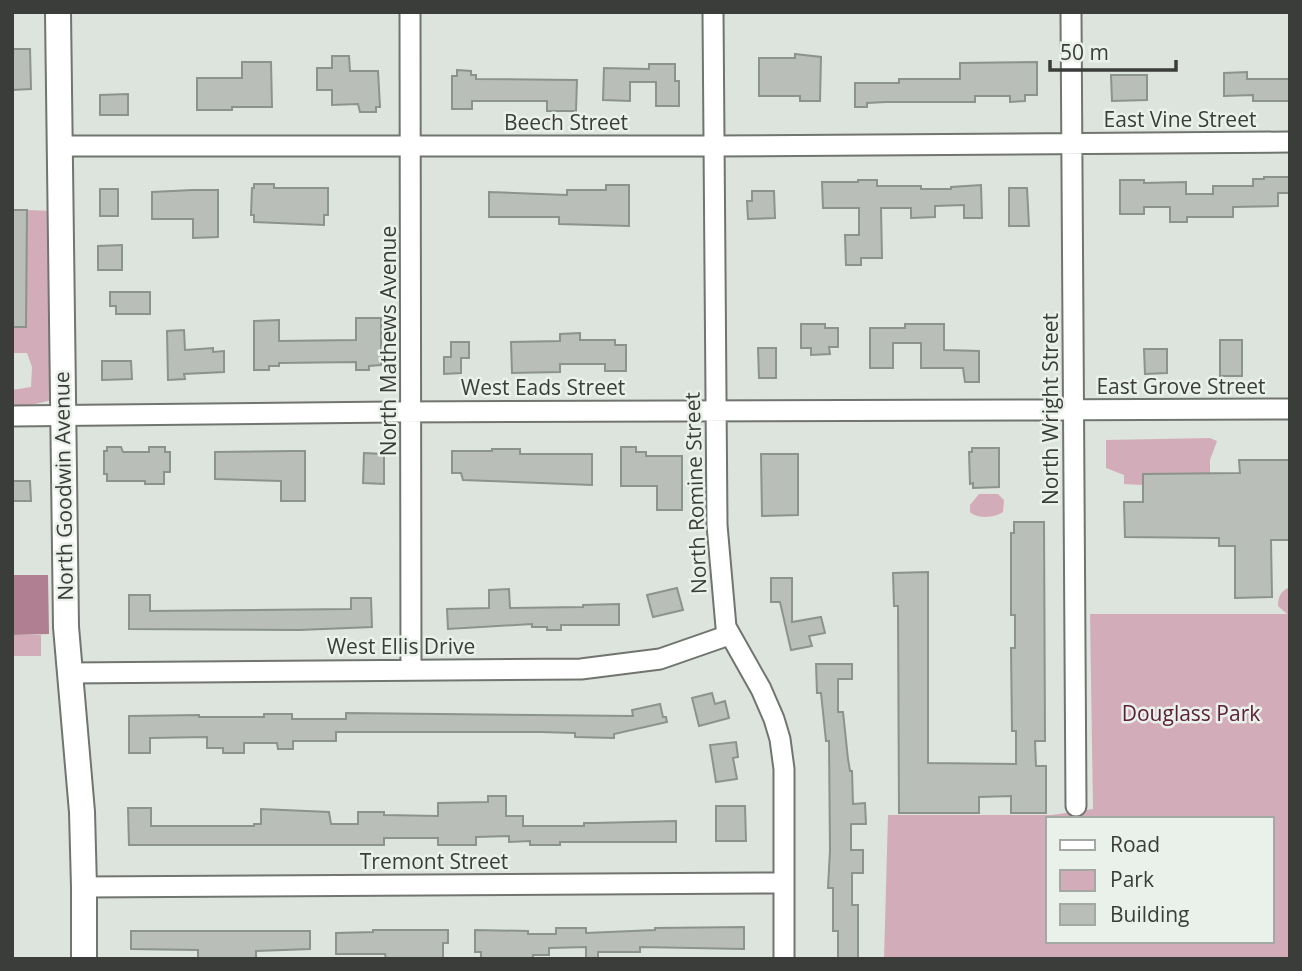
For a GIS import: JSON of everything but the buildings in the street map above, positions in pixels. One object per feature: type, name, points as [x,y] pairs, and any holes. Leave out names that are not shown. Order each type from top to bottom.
[{"type":"street","name":"North Goodwin Avenue","points":[[58,12],[66,627],[82,812],[84,959]]},
{"type":"street","name":"North Mathews Avenue","points":[[410,12],[411,669]]},
{"type":"street","name":"North Romine Street","points":[[713,12],[717,525],[723,604],[729,635],[761,689],[780,739],[784,769],[784,959]]},
{"type":"street","name":"North Wright Street","points":[[1071,12],[1076,806]]},
{"type":"street","name":"East Vine Street","points":[[1071,144],[1290,142]]},
{"type":"street","name":"Beech Street","points":[[61,146],[1071,144]]},
{"type":"street","name":"East Grove Street","points":[[1073,410],[1290,409]]},
{"type":"street","name":"West Eads Street","points":[[12,416],[1073,410]]},
{"type":"street","name":"West Ellis Drive","points":[[69,673],[581,669],[660,659],[729,635]]},
{"type":"street","name":"Tremont Street","points":[[85,887],[783,883]]},
{"type":"green space","points":[[27,210],[54,211],[52,400],[31,405],[12,405],[12,390],[31,387],[32,367],[27,353],[12,353],[12,327],[26,326]]},
{"type":"green space","points":[[1210,438],[1217,441],[1210,460],[1210,474],[1143,475],[1143,485],[1124,484],[1124,475],[1106,468],[1106,440]]},
{"type":"green space","points":[[979,494],[998,494],[1004,500],[1003,512],[986,517],[970,512],[970,505]]},
{"type":"green space","name":"Douglass Park","points":[[1290,587],[1290,959],[884,959],[888,815],[1052,815],[1093,809],[1090,614],[1287,614],[1278,606],[1281,594]]},
{"type":"green space","points":[[12,635],[41,635],[41,656],[12,656]]},
{"type":"shaded area","points":[[12,575],[48,575],[49,634],[12,635]]}]
